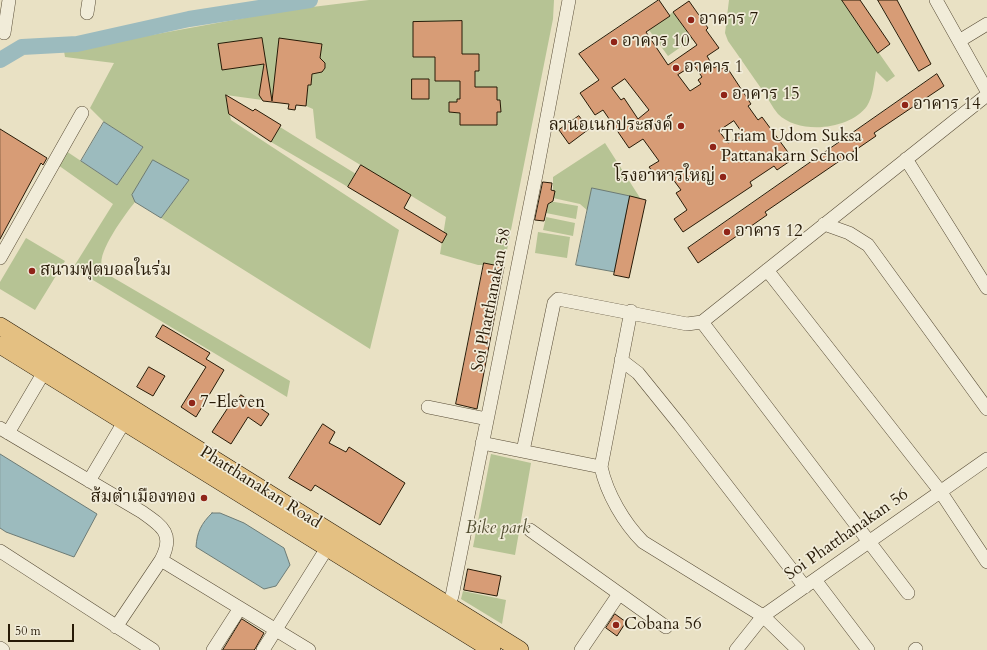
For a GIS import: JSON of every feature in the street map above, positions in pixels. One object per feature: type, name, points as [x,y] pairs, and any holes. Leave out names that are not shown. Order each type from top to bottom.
[{"type":"main road","name":"Phatthanakan Road","points":[[0,326],[87,390],[124,422],[327,548],[444,612],[520,650]]},
{"type":"main road","name":"Phatthanakan Road","points":[[0,345],[44,372],[87,390],[331,532],[444,612],[492,650]]},
{"type":"main road","points":[[327,548],[331,532]]},
{"type":"street","points":[[4,33],[9,0]]},
{"type":"street","points":[[87,13],[88,0]]},
{"type":"street","name":"Soi Phatthanakan 58","points":[[444,612],[452,596],[569,0]]},
{"type":"street","points":[[936,0],[987,91]]},
{"type":"street","points":[[959,41],[987,24]]},
{"type":"street","points":[[524,451],[556,300],[562,298],[631,311],[687,324],[702,322],[987,95]]},
{"type":"street","points":[[0,258],[82,113]]},
{"type":"street","points":[[906,159],[987,288]]},
{"type":"street","points":[[824,224],[849,233],[868,245],[987,409]]},
{"type":"street","points":[[768,270],[940,491],[987,562]]},
{"type":"street","points":[[631,311],[601,467],[604,482],[632,531],[643,542],[763,616],[798,650]]},
{"type":"street","points":[[702,322],[908,593]]},
{"type":"street","points":[[622,360],[638,373],[810,584],[868,650]]},
{"type":"street","points":[[44,372],[4,430],[160,525],[167,536],[168,548],[116,627]]},
{"type":"street","points":[[428,407],[487,419]]},
{"type":"street","points":[[88,480],[124,422]]},
{"type":"street","points":[[482,443],[601,467]]},
{"type":"street","name":"Soi Phatthanakan 56","points":[[736,650],[763,616],[987,459]]},
{"type":"street","points":[[530,530],[666,628]]},
{"type":"street","points":[[263,650],[327,548]]},
{"type":"street","points":[[0,551],[153,650]]},
{"type":"street","points":[[161,560],[309,650]]},
{"type":"street","points":[[581,650],[619,594]]},
{"type":"street","points":[[213,650],[240,608]]},
{"type":"green space","points":[[369,0],[554,0],[553,19],[504,265],[478,265],[440,254],[446,217],[316,138],[313,109],[306,106],[226,95],[231,120],[399,230],[370,349],[161,218],[189,180],[133,195],[135,202],[113,233],[108,242],[102,260],[102,266],[107,274],[290,381],[287,397],[73,268],[113,204],[58,165],[66,151],[117,185],[143,147],[104,122],[90,108],[114,63],[65,57],[64,51],[288,10]]},
{"type":"green space","points":[[729,0],[842,0],[895,76],[887,82],[876,71],[871,98],[867,106],[859,114],[837,125],[811,127],[798,125],[787,121],[778,114],[728,41],[725,33]]},
{"type":"green space","points":[[673,12],[692,39],[668,56],[649,30]]},
{"type":"green space","points":[[280,127],[356,174],[348,187],[271,142]]},
{"type":"green space","points":[[605,143],[642,201],[588,211],[580,204],[553,198],[553,177]]},
{"type":"green space","points":[[549,201],[578,206],[576,219],[546,213]]},
{"type":"green space","points":[[546,217],[575,223],[573,236],[543,230]]},
{"type":"green space","points":[[538,232],[570,237],[567,258],[535,253]]},
{"type":"green space","name":"สนามฟุตบอลในร่ม","points":[[26,238],[65,261],[35,310],[0,289],[0,282]]},
{"type":"green space","name":"Bike park","points":[[491,454],[531,463],[515,555],[473,547]]},
{"type":"green space","points":[[463,591],[506,600],[502,624],[461,599]]},
{"type":"water","points":[[104,122],[143,147],[117,185],[81,161]]},
{"type":"water","points":[[153,160],[189,180],[161,218],[135,202],[132,195]]},
{"type":"water","points":[[592,188],[630,196],[615,272],[576,265]]},
{"type":"water","points":[[0,454],[97,514],[74,557],[6,532],[0,528]]},
{"type":"water","points":[[212,513],[220,513],[244,523],[284,548],[290,565],[276,586],[264,589],[196,547],[200,528]]},
{"type":"building","points":[[659,0],[670,16],[646,32],[668,65],[697,45],[673,12],[689,1],[708,28],[706,30],[719,48],[707,56],[714,68],[719,65],[721,69],[726,66],[751,104],[748,106],[758,120],[762,117],[793,159],[777,170],[774,166],[750,182],[752,186],[683,232],[674,219],[687,210],[676,193],[681,190],[666,170],[656,176],[649,167],[659,161],[643,139],[629,148],[603,110],[595,115],[580,93],[599,80],[579,54]],"holes":[[[694,65],[702,77],[698,80],[701,84],[690,91],[678,75]],[[625,79],[649,110],[638,119],[624,98],[621,100],[612,88]],[[734,121],[743,134],[728,143],[719,131]]]},
{"type":"building","points":[[842,0],[860,0],[890,44],[878,53]]},
{"type":"building","points":[[878,0],[897,0],[931,64],[919,71]]},
{"type":"building","points":[[462,21],[462,54],[479,54],[479,71],[475,71],[475,87],[497,87],[497,100],[500,100],[501,112],[497,112],[497,125],[460,125],[460,113],[449,112],[449,102],[457,102],[457,99],[460,99],[460,81],[435,81],[435,57],[413,57],[413,22]]},
{"type":"building","points":[[262,38],[272,101],[279,38],[322,44],[320,58],[325,63],[325,68],[322,72],[312,74],[311,85],[308,85],[306,106],[296,105],[295,110],[288,109],[289,104],[263,101],[259,95],[264,64],[222,70],[218,44]]},
{"type":"building","points":[[937,74],[944,86],[874,133],[876,136],[765,212],[767,215],[698,263],[688,248]]},
{"type":"building","points":[[412,79],[429,79],[429,99],[412,99]]},
{"type":"building","points":[[226,95],[253,111],[255,109],[281,125],[271,142],[229,114]]},
{"type":"building","points":[[579,116],[589,129],[569,144],[559,130]]},
{"type":"building","points":[[0,129],[47,158],[43,165],[41,163],[0,239]]},
{"type":"building","points":[[361,165],[411,195],[404,208],[447,234],[442,243],[348,187]]},
{"type":"building","points":[[543,182],[552,183],[551,190],[555,191],[553,201],[548,204],[544,221],[535,220]]},
{"type":"building","points":[[630,196],[646,200],[629,278],[614,275]]},
{"type":"building","points":[[484,263],[504,267],[477,409],[456,404]]},
{"type":"building","points":[[163,325],[210,353],[206,359],[224,370],[196,417],[181,407],[206,367],[156,337]]},
{"type":"building","points":[[149,367],[165,376],[153,396],[137,387]]},
{"type":"building","points":[[241,395],[269,414],[261,426],[248,417],[231,444],[212,432],[231,403],[234,405]]},
{"type":"building","points":[[323,424],[335,432],[329,443],[346,452],[349,447],[405,483],[380,525],[315,485],[311,491],[289,478]]},
{"type":"building","points":[[468,569],[501,576],[497,596],[464,590]]},
{"type":"building","name":"Cobana 56","points":[[615,614],[626,622],[617,636],[606,628]]},
{"type":"building","points":[[242,619],[264,633],[255,649],[223,650]]},
{"type":"waterway","points":[[274,5],[275,0]]},
{"type":"waterway","points":[[0,60],[22,47],[77,44],[189,19],[310,0]]},
{"type":"place","name":"อาคาร 7","points":[[691,20]]},
{"type":"place","name":"อาคาร 10","points":[[614,42]]},
{"type":"place","name":"อาคาร 1","points":[[676,68]]},
{"type":"place","name":"อาคาร 15","points":[[724,95]]},
{"type":"place","name":"อาคาร 14","points":[[905,105]]},
{"type":"place","name":"ลานอเนกประสงค์","points":[[681,126]]},
{"type":"place","name":"Triam Udom Suksa Pattanakarn School","points":[[713,147]]},
{"type":"place","name":"โรงอาหารใหญ่","points":[[723,177]]},
{"type":"place","name":"อาคาร 12","points":[[727,232]]},
{"type":"place","name":"สนามฟุตบอลในร่ม","points":[[32,271]]},
{"type":"place","name":"7-Eleven","points":[[192,403]]},
{"type":"place","name":"ส้มตำเมืองทอง","points":[[204,498]]},
{"type":"place","name":"Cobana 56","points":[[616,625]]}]
